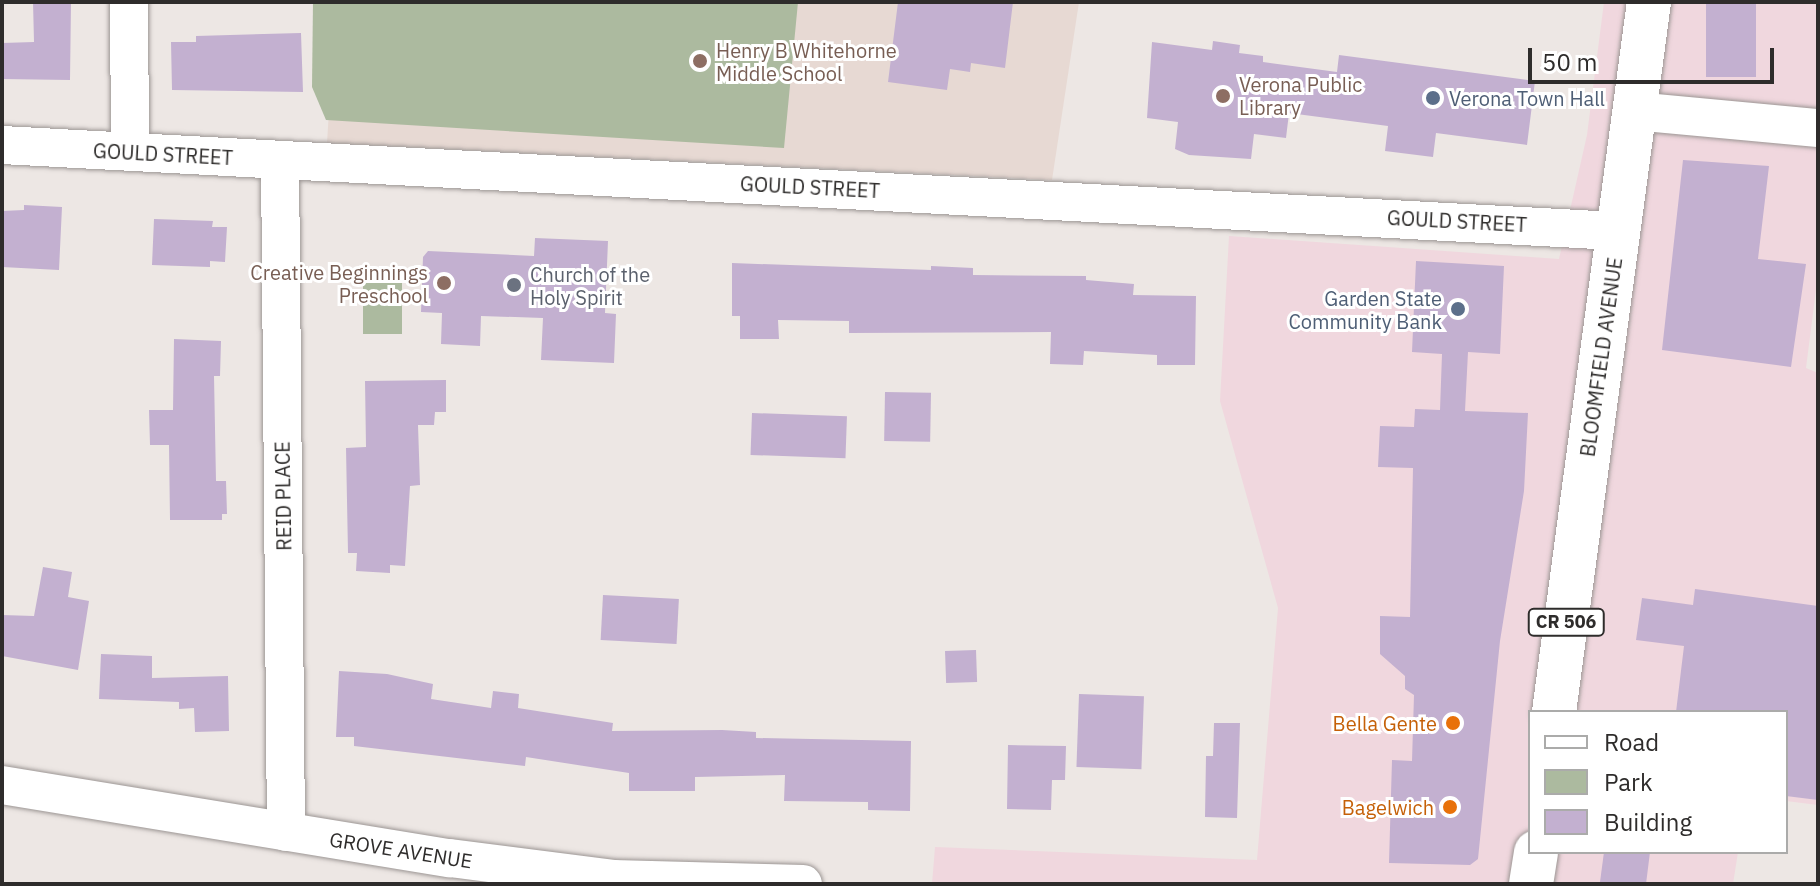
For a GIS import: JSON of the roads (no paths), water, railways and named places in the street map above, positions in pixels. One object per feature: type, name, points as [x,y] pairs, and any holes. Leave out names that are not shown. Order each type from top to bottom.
[{"type":"main road","name":"BLOOMFIELD AVENUE","points":[[1554,710],[1649,2]]},
{"type":"main road","points":[[1531,884],[1536,854]]},
{"type":"street","points":[[129,2],[130,151]]},
{"type":"street","points":[[1634,111],[1818,128]]},
{"type":"street","name":"GOULD STREET","points":[[2,145],[1618,231]]},
{"type":"street","name":"REID PLACE","points":[[280,160],[286,832]]},
{"type":"street","name":"GROVE AVENUE","points":[[2,785],[286,832],[613,879],[803,884]]},
{"type":"place","name":"Henry B Whitehorne Middle School","points":[[700,61]]},
{"type":"place","name":"Verona Public Library","points":[[1223,96]]},
{"type":"place","name":"Verona Town Hall","points":[[1433,98]]},
{"type":"place","name":"Creative Beginnings Preschool","points":[[444,283]]},
{"type":"place","name":"Church of the Holy Spirit","points":[[514,285]]},
{"type":"place","name":"Garden State Community Bank","points":[[1458,309]]},
{"type":"place","name":"Bella Gente","points":[[1453,723]]},
{"type":"place","name":"Bagelwich","points":[[1450,807]]}]
